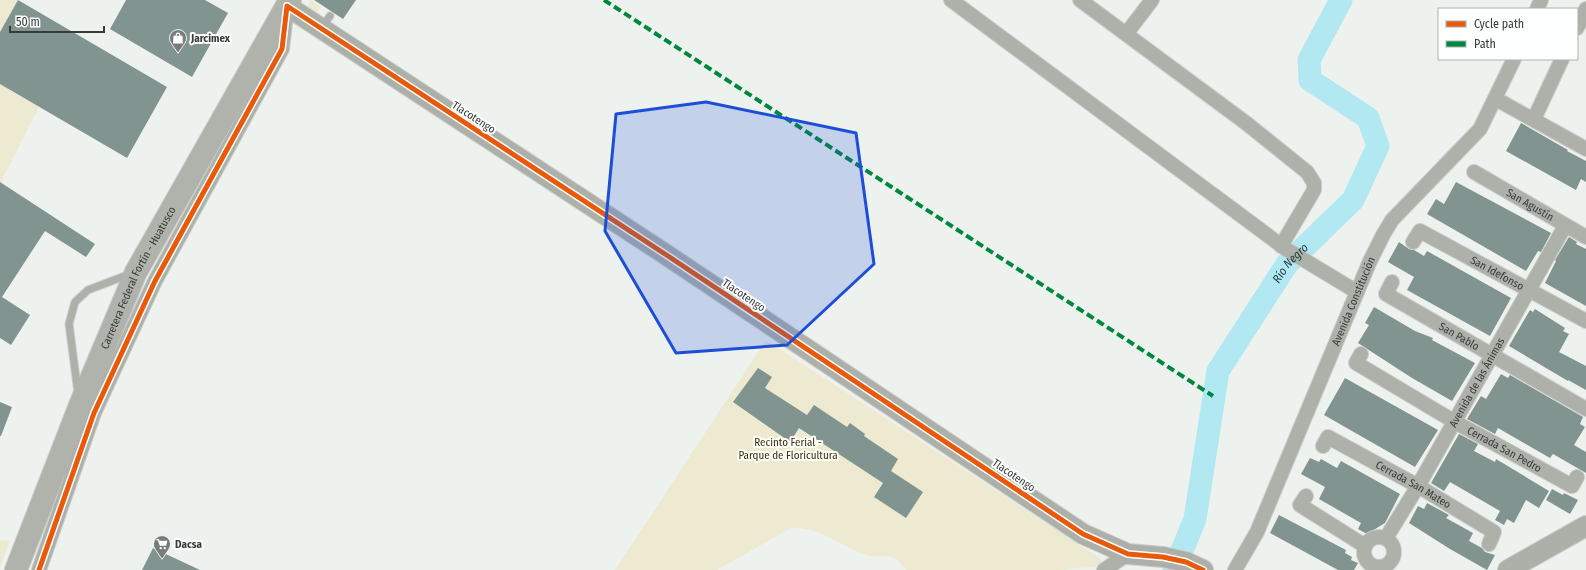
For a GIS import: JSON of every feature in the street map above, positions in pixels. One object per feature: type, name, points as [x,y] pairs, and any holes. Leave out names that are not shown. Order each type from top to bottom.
[{"type":"main road","name":"Carretera Federal Fortín - Huatusco","points":[[16,570],[80,405],[136,272],[288,3]]},
{"type":"street","points":[[951,0],[1283,247],[1357,292]]},
{"type":"street","points":[[1080,0],[1246,123],[1307,172],[1314,183],[1314,190],[1283,247]]},
{"type":"street","points":[[1126,34],[1152,0]]},
{"type":"street","points":[[39,570],[94,413],[155,281],[282,49],[288,3]]},
{"type":"street","name":"Tlacotengo","points":[[288,3],[325,22],[672,258],[1083,534],[1128,554],[1164,557],[1195,566]]},
{"type":"street","points":[[1578,26],[1586,9]]},
{"type":"street","name":"Avenida Constitución","points":[[1235,570],[1257,532],[1357,292],[1383,234],[1392,220],[1480,129],[1496,99],[1514,60]]},
{"type":"street","points":[[1534,120],[1562,60]]},
{"type":"street","points":[[1496,99],[1586,149]]},
{"type":"street","name":"San Agustín","points":[[1474,172],[1586,237]]},
{"type":"street","name":"Avenida de las Ánimas","points":[[1386,538],[1418,486],[1493,356],[1565,226]]},
{"type":"street","name":"San Idefonso","points":[[1413,242],[1420,230],[1586,321]]},
{"type":"street","name":"San Pablo","points":[[1392,282],[1386,294],[1586,409]]},
{"type":"street","name":"Cerrada San Pedro","points":[[1361,354],[1356,363],[1455,422],[1572,486],[1577,477]]},
{"type":"street","name":"Cerrada San Mateo","points":[[1323,446],[1328,437],[1418,486],[1494,532],[1490,544]]},
{"type":"street","points":[[1306,496],[1300,506],[1365,546]]},
{"type":"street","points":[[1508,570],[1586,526]]},
{"type":"street","points":[[1376,537],[1386,538],[1393,546],[1395,551],[1390,567],[1379,567],[1370,564],[1365,556],[1365,546],[1376,537]]},
{"type":"street","points":[[1104,570],[1128,554]]},
{"type":"lane","points":[[80,405],[69,324],[75,302],[88,290],[136,272]]},
{"type":"highlighted area","points":[[706,102],[856,133],[874,264],[787,345],[676,353],[605,231],[616,114]]},
{"type":"green space","points":[[0,0],[18,0],[0,32]]},
{"type":"green space","points":[[311,0],[321,7],[314,17],[307,7]]},
{"type":"green space","points":[[0,84],[39,107],[0,184]]},
{"type":"green space","name":"Recinto Ferial - Parque de Floricultura","points":[[766,340],[1101,559],[1099,566],[1061,570],[907,570],[894,558],[871,556],[861,553],[823,534],[802,528],[791,528],[717,570],[615,570]]},
{"type":"green space","points":[[0,540],[10,541],[0,568]]},
{"type":"building","points":[[18,0],[167,87],[127,158],[0,84],[0,32]]},
{"type":"building","name":"Jarcimex","points":[[126,0],[205,0],[228,13],[192,77],[110,29]]},
{"type":"building","points":[[314,0],[356,0],[343,19]]},
{"type":"building","points":[[1521,123],[1586,161],[1586,182],[1581,179],[1576,190],[1506,151]]},
{"type":"building","points":[[0,182],[95,244],[86,257],[45,231],[2,297],[30,315],[11,345],[0,338]]},
{"type":"building","points":[[1456,182],[1551,233],[1541,252],[1538,251],[1526,271],[1427,214],[1436,199],[1444,204]]},
{"type":"building","points":[[1569,237],[1577,242],[1576,244],[1586,249],[1586,306],[1545,283],[1556,261],[1555,260]]},
{"type":"building","points":[[1399,242],[1409,249],[1414,250],[1424,256],[1427,251],[1511,298],[1490,336],[1407,290],[1414,277],[1388,262]]},
{"type":"building","points":[[1374,307],[1415,331],[1433,338],[1432,340],[1475,363],[1452,401],[1412,378],[1358,343],[1369,325],[1365,323]]},
{"type":"building","points":[[1535,309],[1565,328],[1563,331],[1569,334],[1559,352],[1586,366],[1586,390],[1509,346],[1530,310],[1533,312]]},
{"type":"building","points":[[758,368],[772,377],[765,388],[807,415],[814,405],[847,427],[850,423],[865,434],[864,436],[898,459],[891,471],[923,492],[906,518],[874,497],[883,483],[799,428],[790,442],[733,402]]},
{"type":"building","points":[[1501,374],[1508,378],[1510,375],[1583,417],[1580,424],[1585,427],[1574,445],[1586,452],[1586,473],[1553,454],[1550,458],[1498,428],[1495,434],[1467,419],[1481,396],[1486,399]]},
{"type":"building","points":[[1345,378],[1438,430],[1415,467],[1324,415]]},
{"type":"building","points":[[0,402],[12,407],[1,436],[0,436]]},
{"type":"building","points":[[1459,434],[1478,444],[1474,451],[1495,462],[1496,459],[1549,491],[1539,508],[1526,500],[1514,523],[1507,519],[1504,525],[1495,520],[1500,511],[1450,482],[1444,491],[1431,483]]},
{"type":"building","points":[[1310,458],[1319,462],[1321,459],[1337,468],[1341,461],[1400,494],[1385,523],[1367,534],[1358,529],[1361,523],[1319,499],[1325,487],[1301,474]]},
{"type":"building","points":[[1552,489],[1563,495],[1564,493],[1578,500],[1570,514],[1546,500]]},
{"type":"building","points":[[1427,503],[1449,515],[1446,518],[1473,533],[1469,541],[1482,548],[1485,552],[1495,555],[1487,570],[1409,523],[1418,506],[1424,509]]},
{"type":"building","points":[[1279,515],[1346,550],[1345,553],[1352,557],[1351,560],[1358,563],[1354,570],[1338,570],[1270,533]]},
{"type":"building","name":"Dacsa","points":[[153,548],[200,570],[142,570]]},
{"type":"waterway","name":"Río Negro","points":[[1174,570],[1195,519],[1218,371],[1287,264],[1353,200],[1378,146],[1368,118],[1310,80],[1309,60],[1341,0]]},
{"type":"marked path","points":[[604,0],[1213,396]]},
{"type":"cycle path","points":[[39,570],[94,413],[155,281],[282,49],[287,6],[665,254],[1083,534],[1128,554],[1163,557],[1186,562],[1203,570]]},
{"type":"place","name":"Jarcimex","points":[[178,53]]},
{"type":"place","name":"Dacsa","points":[[162,559]]}]
